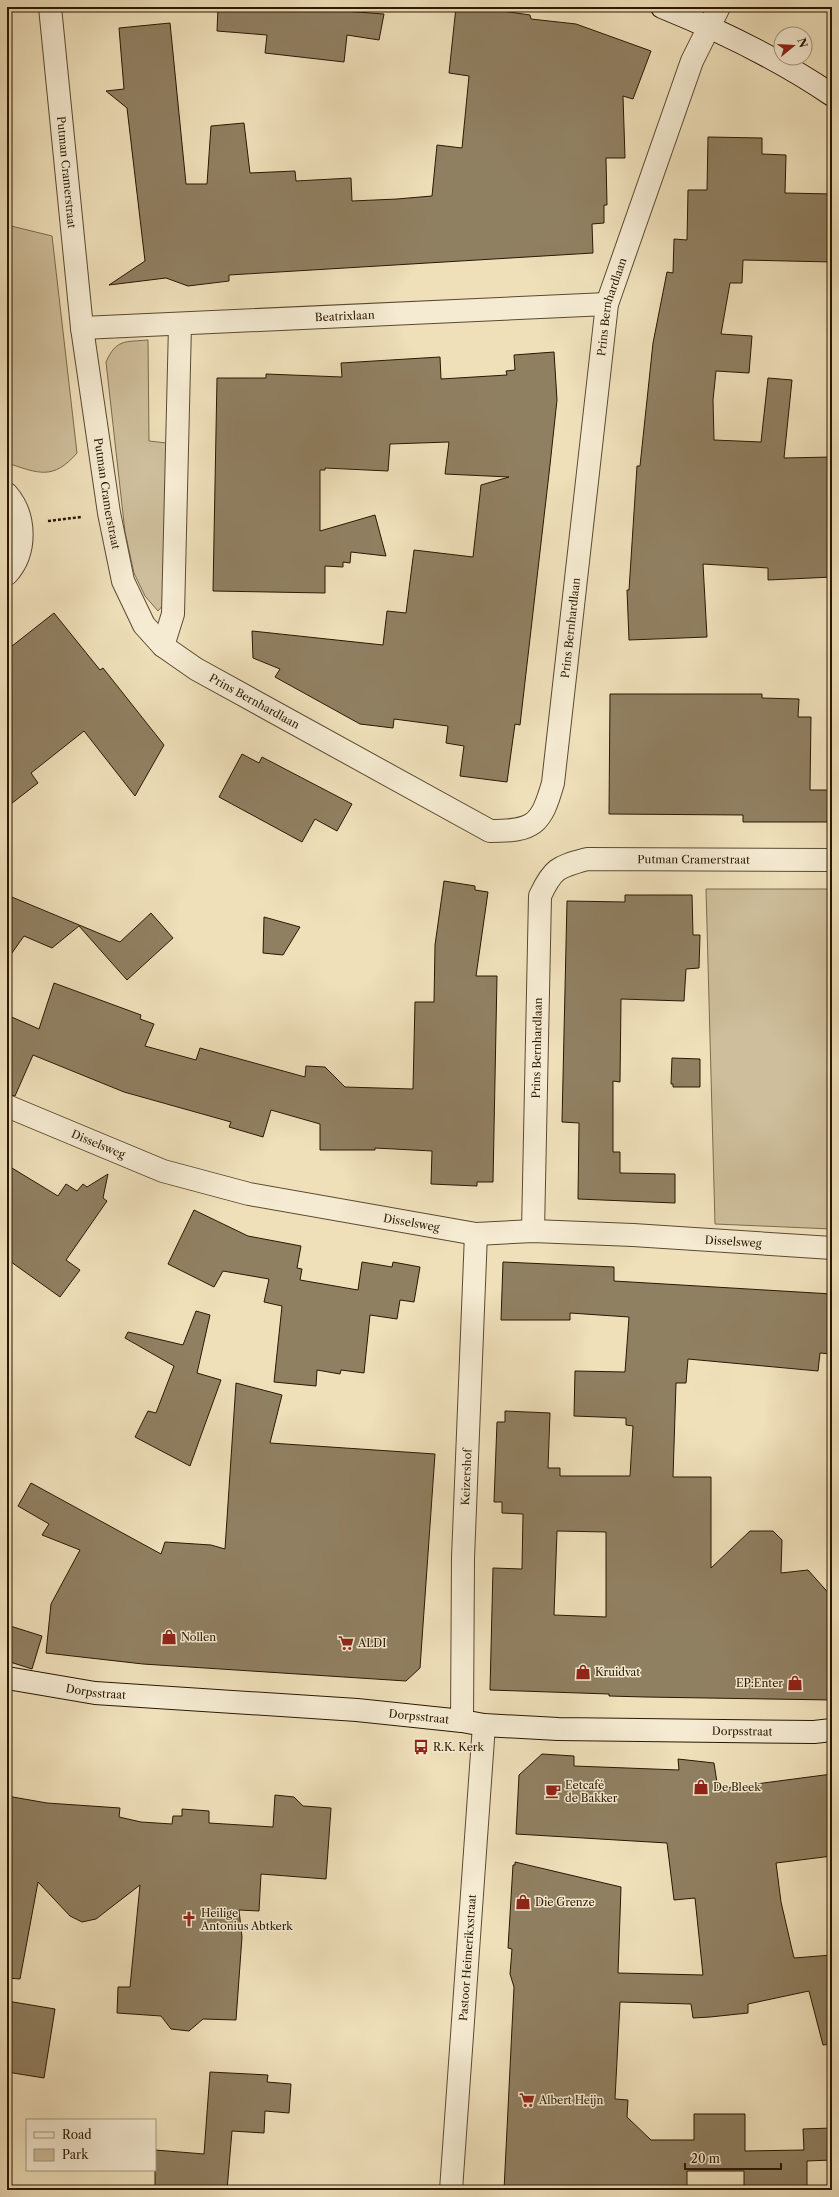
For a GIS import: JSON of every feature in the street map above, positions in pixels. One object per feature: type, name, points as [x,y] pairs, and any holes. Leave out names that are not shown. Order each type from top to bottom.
[{"type":"street","name":"Putman Cramerstraat","points":[[50,7],[82,328],[109,512],[122,581],[144,625],[163,646]]},
{"type":"street","points":[[662,7],[710,26],[773,58],[832,95]]},
{"type":"street","name":"Prins Bernhardlaan","points":[[163,646],[196,669],[490,831],[511,831],[531,826],[546,809],[553,783],[607,304],[692,60],[719,7]]},
{"type":"street","name":"Beatrixlaan","points":[[82,328],[180,325],[607,304]]},
{"type":"street","points":[[163,646],[172,614],[180,325]]},
{"type":"street","points":[[7,494],[15,502],[21,525],[20,553],[7,574]]},
{"type":"street","name":"Putman Cramerstraat","points":[[557,870],[562,866],[587,860],[832,860]]},
{"type":"street","name":"Prins Bernhardlaan","points":[[533,1231],[540,896],[549,877],[557,870]]},
{"type":"street","name":"Disselsweg","points":[[7,1106],[163,1171],[249,1194],[476,1234],[533,1231],[633,1235],[832,1248]]},
{"type":"street","name":"Keizershof","points":[[462,1721],[463,1558],[476,1234]]},
{"type":"street","name":"Dorpsstraat","points":[[7,1678],[95,1693],[356,1710],[462,1721],[484,1725],[558,1729],[806,1732],[832,1730]]},
{"type":"street","name":"Pastoor Heimerikxstraat","points":[[451,2190],[484,1725]]},
{"type":"path","points":[[21,525],[109,512]]},
{"type":"green space","points":[[7,225],[52,236],[77,453],[60,468],[52,471],[36,472],[7,463]]},
{"type":"green space","points":[[148,340],[149,441],[167,443],[164,604],[158,611],[145,596],[134,573],[125,532],[106,362],[118,345],[127,342]]},
{"type":"green space","points":[[706,889],[832,889],[832,1229],[715,1224]]},
{"type":"building","points":[[218,7],[317,7],[316,9],[384,14],[379,40],[347,35],[344,62],[265,53],[267,35],[217,31]]},
{"type":"building","points":[[456,7],[489,7],[489,9],[530,15],[531,19],[576,24],[651,51],[633,99],[623,96],[625,158],[606,158],[607,205],[604,205],[604,223],[592,224],[593,253],[229,275],[229,281],[188,286],[166,278],[109,285],[145,261],[127,108],[106,91],[124,89],[119,28],[170,23],[186,184],[207,184],[211,126],[244,123],[250,173],[295,171],[296,181],[351,178],[352,201],[397,199],[432,196],[437,145],[462,148],[469,76],[449,73]]},
{"type":"building","points":[[708,137],[762,138],[762,154],[786,155],[785,193],[832,194],[832,262],[743,260],[742,283],[730,283],[721,334],[752,336],[749,373],[716,371],[713,400],[714,440],[761,442],[768,378],[792,380],[784,458],[832,457],[832,577],[768,580],[768,568],[703,564],[707,637],[629,640],[627,590],[629,590],[637,466],[640,466],[653,343],[667,272],[673,273],[674,239],[687,240],[688,190],[707,190]]},
{"type":"building","points":[[554,352],[557,400],[520,725],[515,724],[507,782],[460,776],[464,746],[446,743],[448,726],[394,719],[393,728],[360,724],[275,677],[280,669],[253,658],[252,631],[383,645],[387,611],[406,613],[414,550],[473,557],[481,485],[509,477],[445,474],[449,442],[390,444],[388,471],[325,468],[325,470],[320,470],[320,531],[375,515],[386,556],[351,552],[350,563],[343,562],[343,567],[325,566],[325,593],[213,591],[217,378],[266,378],[266,374],[342,377],[341,363],[440,357],[441,379],[507,375],[506,371],[515,370],[514,355]]},
{"type":"building","points":[[54,613],[100,670],[103,668],[164,745],[135,796],[84,731],[31,773],[38,783],[7,807],[7,650]]},
{"type":"building","points":[[610,694],[762,694],[762,698],[799,699],[798,717],[811,717],[810,790],[832,790],[832,822],[743,822],[743,815],[609,814]]},
{"type":"building","points":[[242,754],[259,763],[262,757],[352,804],[337,831],[315,819],[302,842],[219,797]]},
{"type":"building","points":[[444,881],[475,886],[475,890],[488,892],[476,976],[497,976],[493,1182],[477,1182],[477,1186],[431,1184],[432,1151],[375,1148],[375,1150],[320,1150],[320,1124],[271,1110],[263,1137],[229,1127],[231,1122],[124,1092],[33,1055],[15,1096],[7,1094],[7,1015],[39,1029],[54,983],[141,1015],[140,1019],[154,1024],[145,1046],[196,1060],[200,1048],[305,1077],[306,1066],[325,1067],[345,1087],[413,1089],[415,1002],[434,1002],[435,945]]},
{"type":"building","points":[[7,895],[120,942],[151,913],[173,938],[127,980],[79,926],[52,948],[24,936],[7,960]]},
{"type":"building","points":[[625,895],[692,895],[693,935],[700,935],[699,968],[686,969],[684,1001],[621,999],[620,1082],[613,1081],[613,1152],[620,1152],[620,1173],[675,1174],[675,1203],[578,1199],[579,1123],[562,1122],[567,901],[625,902]]},
{"type":"building","points":[[264,917],[300,927],[283,955],[263,953]]},
{"type":"building","points":[[672,1058],[700,1059],[700,1087],[673,1087],[673,1084],[671,1084]]},
{"type":"building","points":[[7,1165],[58,1196],[66,1184],[77,1191],[83,1184],[87,1187],[108,1174],[103,1198],[107,1201],[66,1260],[80,1270],[60,1297],[7,1259]]},
{"type":"building","points":[[194,1210],[248,1236],[301,1246],[297,1268],[302,1269],[300,1280],[358,1290],[362,1262],[392,1267],[393,1262],[420,1267],[414,1302],[400,1300],[397,1319],[370,1315],[364,1373],[341,1370],[340,1374],[317,1370],[316,1386],[274,1382],[282,1306],[264,1302],[269,1279],[223,1271],[214,1287],[168,1264]]},
{"type":"building","points":[[503,1262],[614,1267],[614,1281],[832,1294],[832,1354],[820,1353],[818,1371],[688,1359],[686,1383],[676,1383],[673,1477],[711,1477],[711,1568],[750,1531],[773,1531],[782,1540],[781,1573],[808,1570],[832,1597],[832,1700],[609,1696],[609,1694],[490,1690],[493,1568],[522,1569],[523,1514],[502,1513],[502,1502],[494,1502],[497,1422],[505,1422],[505,1411],[550,1413],[548,1468],[560,1468],[560,1476],[630,1476],[633,1426],[626,1425],[626,1418],[574,1416],[575,1371],[625,1372],[629,1317],[570,1313],[570,1320],[501,1320]],"holes":[[[557,1531],[606,1532],[606,1617],[554,1615]]]},
{"type":"building","points":[[196,1311],[210,1315],[197,1373],[221,1380],[190,1466],[135,1437],[148,1411],[156,1413],[174,1366],[125,1338],[128,1332],[183,1345]]},
{"type":"building","points":[[236,1383],[282,1395],[270,1443],[435,1454],[420,1668],[406,1681],[143,1664],[46,1653],[51,1604],[80,1550],[42,1535],[49,1524],[18,1506],[31,1483],[161,1554],[165,1542],[211,1545],[225,1549]]},
{"type":"building","points":[[7,1625],[42,1636],[32,1669],[7,1661]]},
{"type":"building","points":[[542,1754],[574,1756],[574,1766],[679,1770],[678,1759],[714,1763],[718,1789],[832,1774],[832,1856],[776,1863],[781,1902],[794,1958],[832,1955],[832,2044],[823,2045],[809,1991],[748,2004],[748,2013],[693,2018],[691,2004],[620,2002],[615,2099],[628,2100],[627,2117],[651,2140],[694,2140],[694,2114],[745,2114],[745,2151],[804,2150],[803,2129],[832,2128],[832,2160],[807,2161],[807,2190],[744,2190],[744,2171],[687,2171],[687,2190],[504,2190],[514,1987],[510,1974],[512,1949],[508,1948],[513,1865],[515,1865],[515,1862],[621,1887],[618,1973],[703,1975],[695,1898],[674,1900],[667,1843],[516,1834],[519,1775]]},
{"type":"building","points":[[275,1795],[294,1797],[303,1806],[331,1808],[326,1879],[261,1874],[259,1911],[239,1910],[242,1937],[236,2020],[203,2019],[189,2031],[171,2029],[161,2016],[117,2013],[118,1987],[130,1987],[140,1885],[96,1919],[82,1922],[70,1916],[38,1882],[20,1979],[7,1978],[7,1796],[47,1803],[120,1808],[119,1817],[141,1822],[172,1824],[173,1816],[182,1816],[182,1809],[209,1811],[209,1823],[273,1827]]},
{"type":"building","points":[[7,2001],[55,2009],[44,2078],[7,2072]]},
{"type":"building","points":[[210,2072],[268,2075],[267,2082],[291,2084],[289,2113],[265,2111],[264,2133],[232,2131],[227,2190],[155,2190],[156,2150],[204,2154]]},
{"type":"place","name":"Nollen","points":[[169,1637]]},
{"type":"place","name":"ALDI","points":[[346,1643]]},
{"type":"place","name":"Kruidvat","points":[[583,1672]]},
{"type":"place","name":"EP:Enter","points":[[795,1683]]},
{"type":"place","name":"R.K. Kerk","points":[[421,1747]]},
{"type":"place","name":"De Bleek","points":[[701,1787]]},
{"type":"place","name":"Eetcafé de Bakker","points":[[553,1791]]},
{"type":"place","name":"Die Grenze","points":[[523,1902]]},
{"type":"place","name":"Heilige Antonius Abtkerk","points":[[189,1919]]},
{"type":"place","name":"Albert Heijn","points":[[527,2100]]}]
